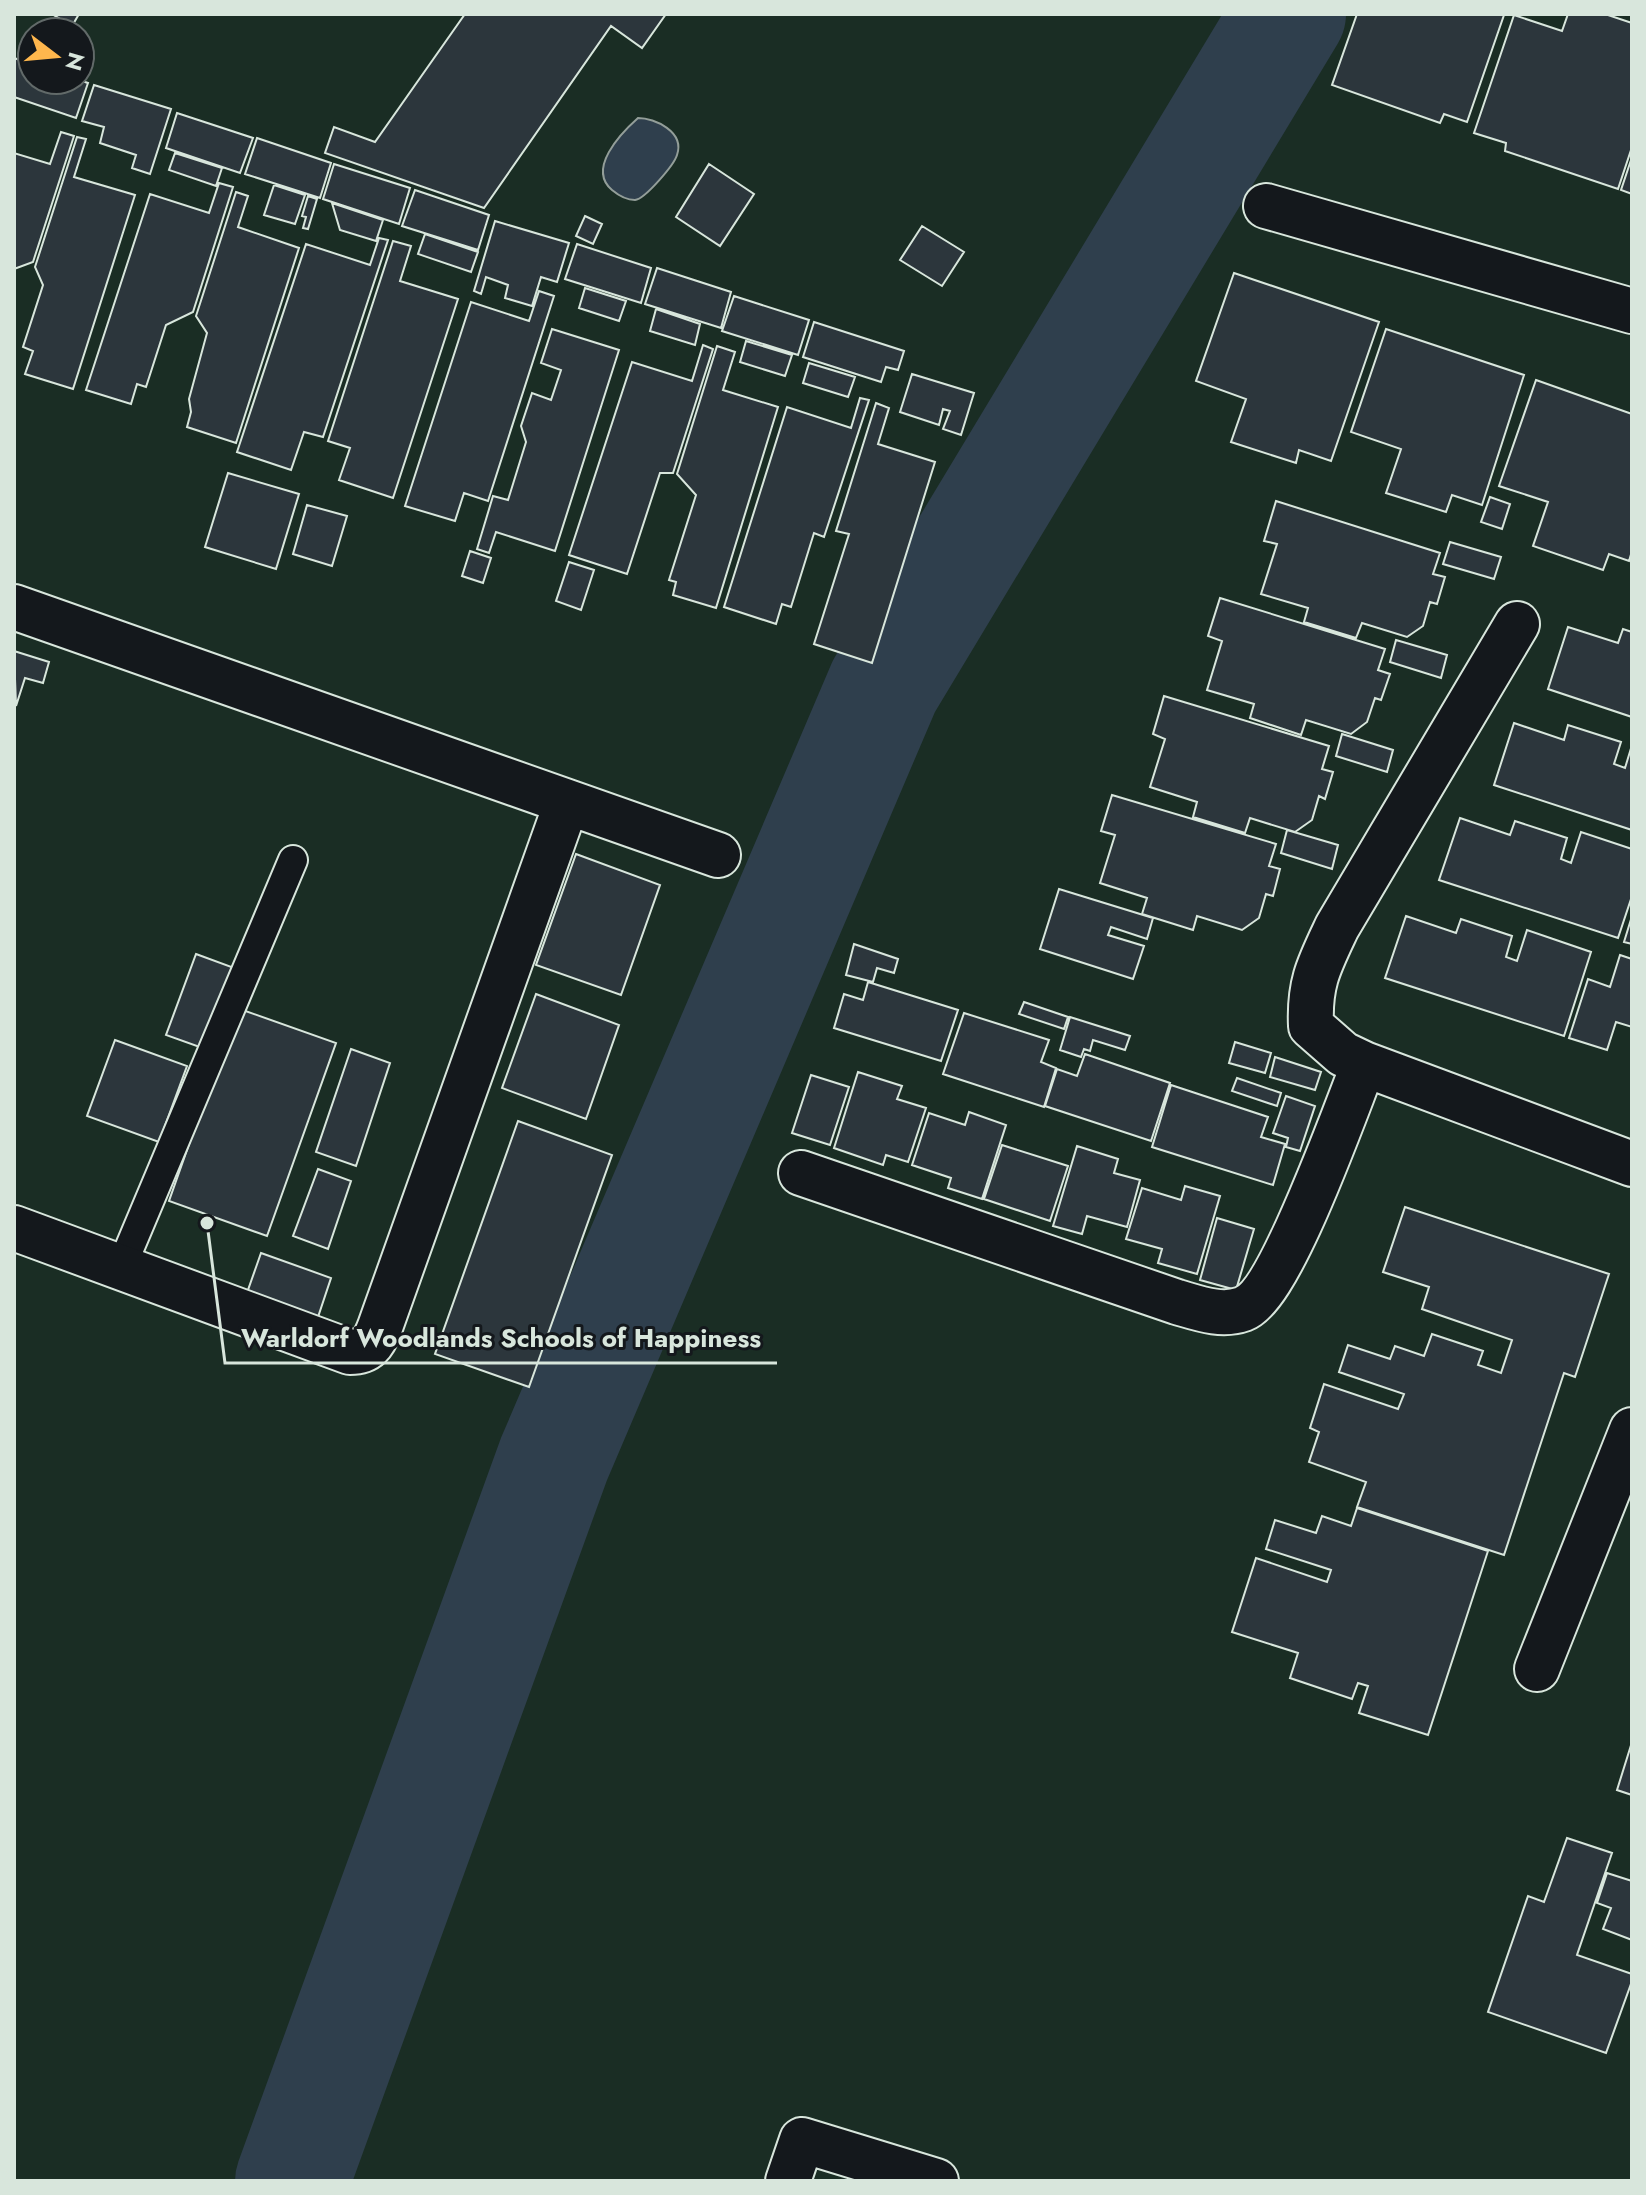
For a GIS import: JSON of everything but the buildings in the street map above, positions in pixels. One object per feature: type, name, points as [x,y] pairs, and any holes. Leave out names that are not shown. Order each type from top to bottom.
[{"type":"street","points":[[1266,206],[1632,311]]},
{"type":"street","points":[[14,607],[718,855]]},
{"type":"street","points":[[1517,624],[1337,927],[1313,978],[1311,1026],[1343,1054],[1364,1064],[1632,1164]]},
{"type":"street","points":[[14,1228],[350,1352],[369,1348],[375,1341],[567,802]]},
{"type":"street","points":[[801,1173],[1177,1302],[1210,1311],[1228,1312],[1246,1308],[1260,1296],[1270,1279],[1298,1227],[1364,1064]]},
{"type":"street","points":[[1537,1669],[1632,1430]]},
{"type":"street","points":[[788,2181],[802,2140],[936,2181]]},
{"type":"lane","points":[[121,1268],[293,860]]},
{"type":"green space","points":[[14,14],[1632,14],[1632,2181],[14,2181]]},
{"type":"water","points":[[638,118],[667,128],[673,133],[678,147],[675,160],[665,173],[635,200],[612,190],[605,182],[603,172],[604,162],[615,142]]},
{"type":"waterway","points":[[292,2181],[554,1459],[884,686],[1289,14]]},
{"type":"place","name":"Warldorf Woodlands Schools of Happiness","points":[[207,1223]]}]
